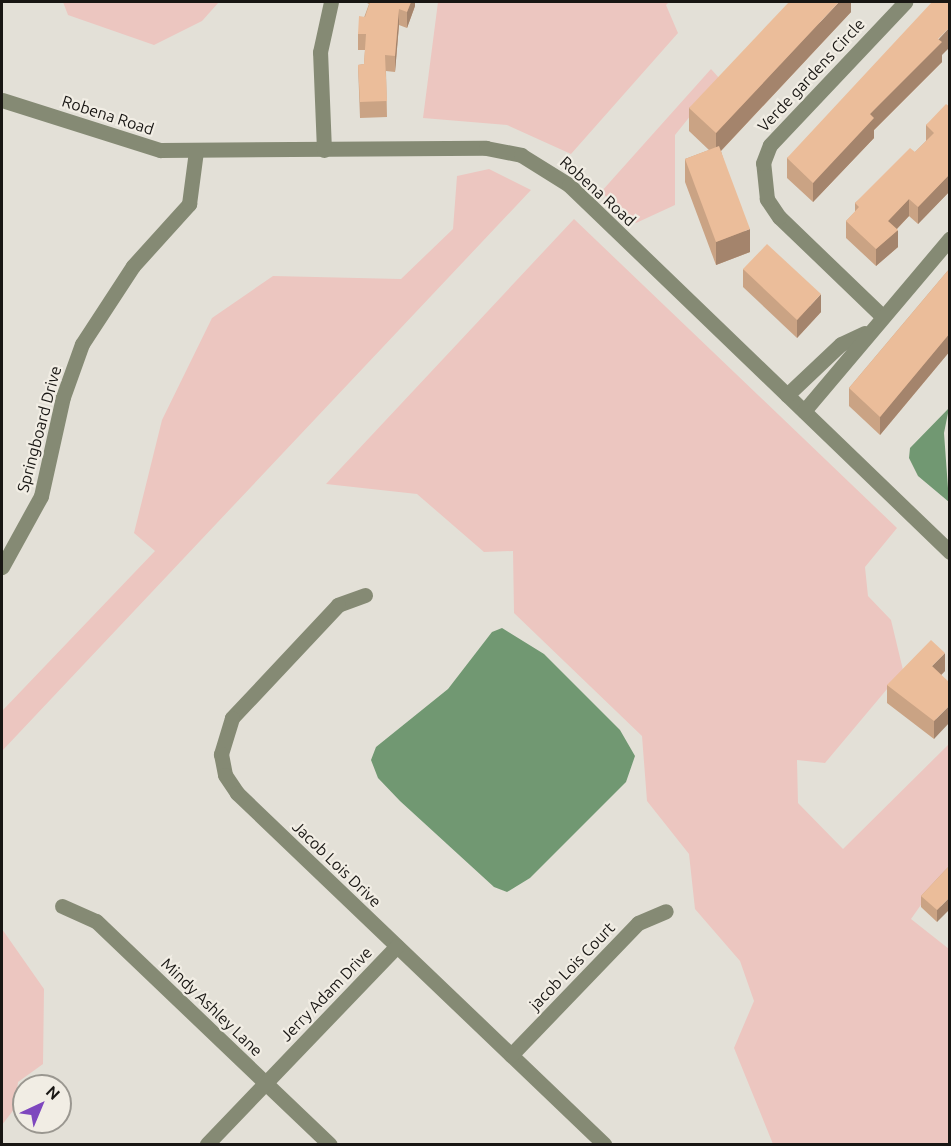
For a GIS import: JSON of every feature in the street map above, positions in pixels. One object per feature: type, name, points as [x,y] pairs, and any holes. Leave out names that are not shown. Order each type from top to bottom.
[{"type":"street","points":[[324,150],[320,52],[331,2]]},
{"type":"street","name":"Verde gardens Circle","points":[[881,315],[779,217],[767,199],[763,163],[770,145],[904,2]]},
{"type":"street","name":"Robena Road","points":[[2,100],[79,121],[136,145],[196,152],[486,148],[547,168],[787,394],[950,552]]},
{"type":"street","name":"Springboard Drive","points":[[2,567],[41,496],[63,397],[82,344],[133,266],[189,204],[196,152]]},
{"type":"street","points":[[804,411],[853,356],[865,333],[950,238]]},
{"type":"street","points":[[787,394],[841,344],[865,333]]},
{"type":"street","name":"Jacob Lois Drive","points":[[365,595],[338,605],[232,718],[221,754],[237,793],[604,1144]]},
{"type":"street","name":"Mindy Ashley Lane","points":[[62,906],[96,921],[329,1144]]},
{"type":"street","name":"jacob Lois Court","points":[[511,1055],[638,923],[666,911]]},
{"type":"street","name":"Jerry Adam Drive","points":[[207,1144],[397,946]]},
{"type":"shaded area","points":[[63,2],[219,2],[202,21],[154,45],[68,15]]},
{"type":"shaded area","points":[[438,2],[669,2],[666,5],[678,33],[571,154],[507,125],[423,118]]},
{"type":"shaded area","points":[[711,69],[720,79],[675,135],[675,205],[636,223],[601,192]]},
{"type":"shaded area","points":[[489,169],[531,190],[2,751],[2,711],[155,551],[134,533],[162,420],[212,318],[273,276],[401,279],[453,229],[457,176]]},
{"type":"shaded area","points":[[574,219],[897,528],[865,567],[868,596],[891,620],[903,670],[825,763],[797,760],[798,803],[843,849],[949,744],[949,865],[911,919],[949,949],[949,1144],[773,1144],[734,1048],[754,1001],[740,961],[695,909],[689,854],[647,801],[642,736],[514,613],[513,551],[484,552],[417,494],[326,484]]},
{"type":"shaded area","points":[[949,408],[944,433],[949,502],[918,476],[909,458],[910,448]]},
{"type":"shaded area","points":[[502,628],[544,654],[620,730],[635,756],[626,782],[530,878],[507,892],[494,887],[400,801],[378,778],[371,760],[376,747],[448,689],[492,632]]},
{"type":"shaded area","points":[[2,929],[44,989],[43,1064],[29,1074],[12,1074],[12,1112],[2,1125]]},
{"type":"building","points":[[370,2],[411,2],[407,12],[399,9],[395,56],[385,55],[387,101],[360,102],[358,65],[364,64],[366,34],[358,34],[359,16],[365,17]]},
{"type":"building","points":[[789,2],[839,2],[716,133],[689,108]]},
{"type":"building","points":[[932,2],[950,2],[950,27],[938,39],[942,42],[870,114],[874,118],[813,183],[787,158]]},
{"type":"building","points":[[946,104],[950,107],[950,174],[918,207],[909,199],[888,221],[898,230],[876,249],[846,221],[859,207],[855,203],[910,148],[915,152],[934,133],[926,125]]},
{"type":"building","points":[[719,146],[750,229],[716,242],[685,159]]},
{"type":"building","points":[[767,244],[821,294],[797,320],[743,269]]},
{"type":"building","points":[[950,268],[950,333],[880,417],[849,388]]},
{"type":"building","points":[[931,640],[945,653],[932,666],[950,683],[950,705],[934,721],[887,685]]},
{"type":"building","points":[[950,865],[950,897],[937,910],[921,896]]}]
